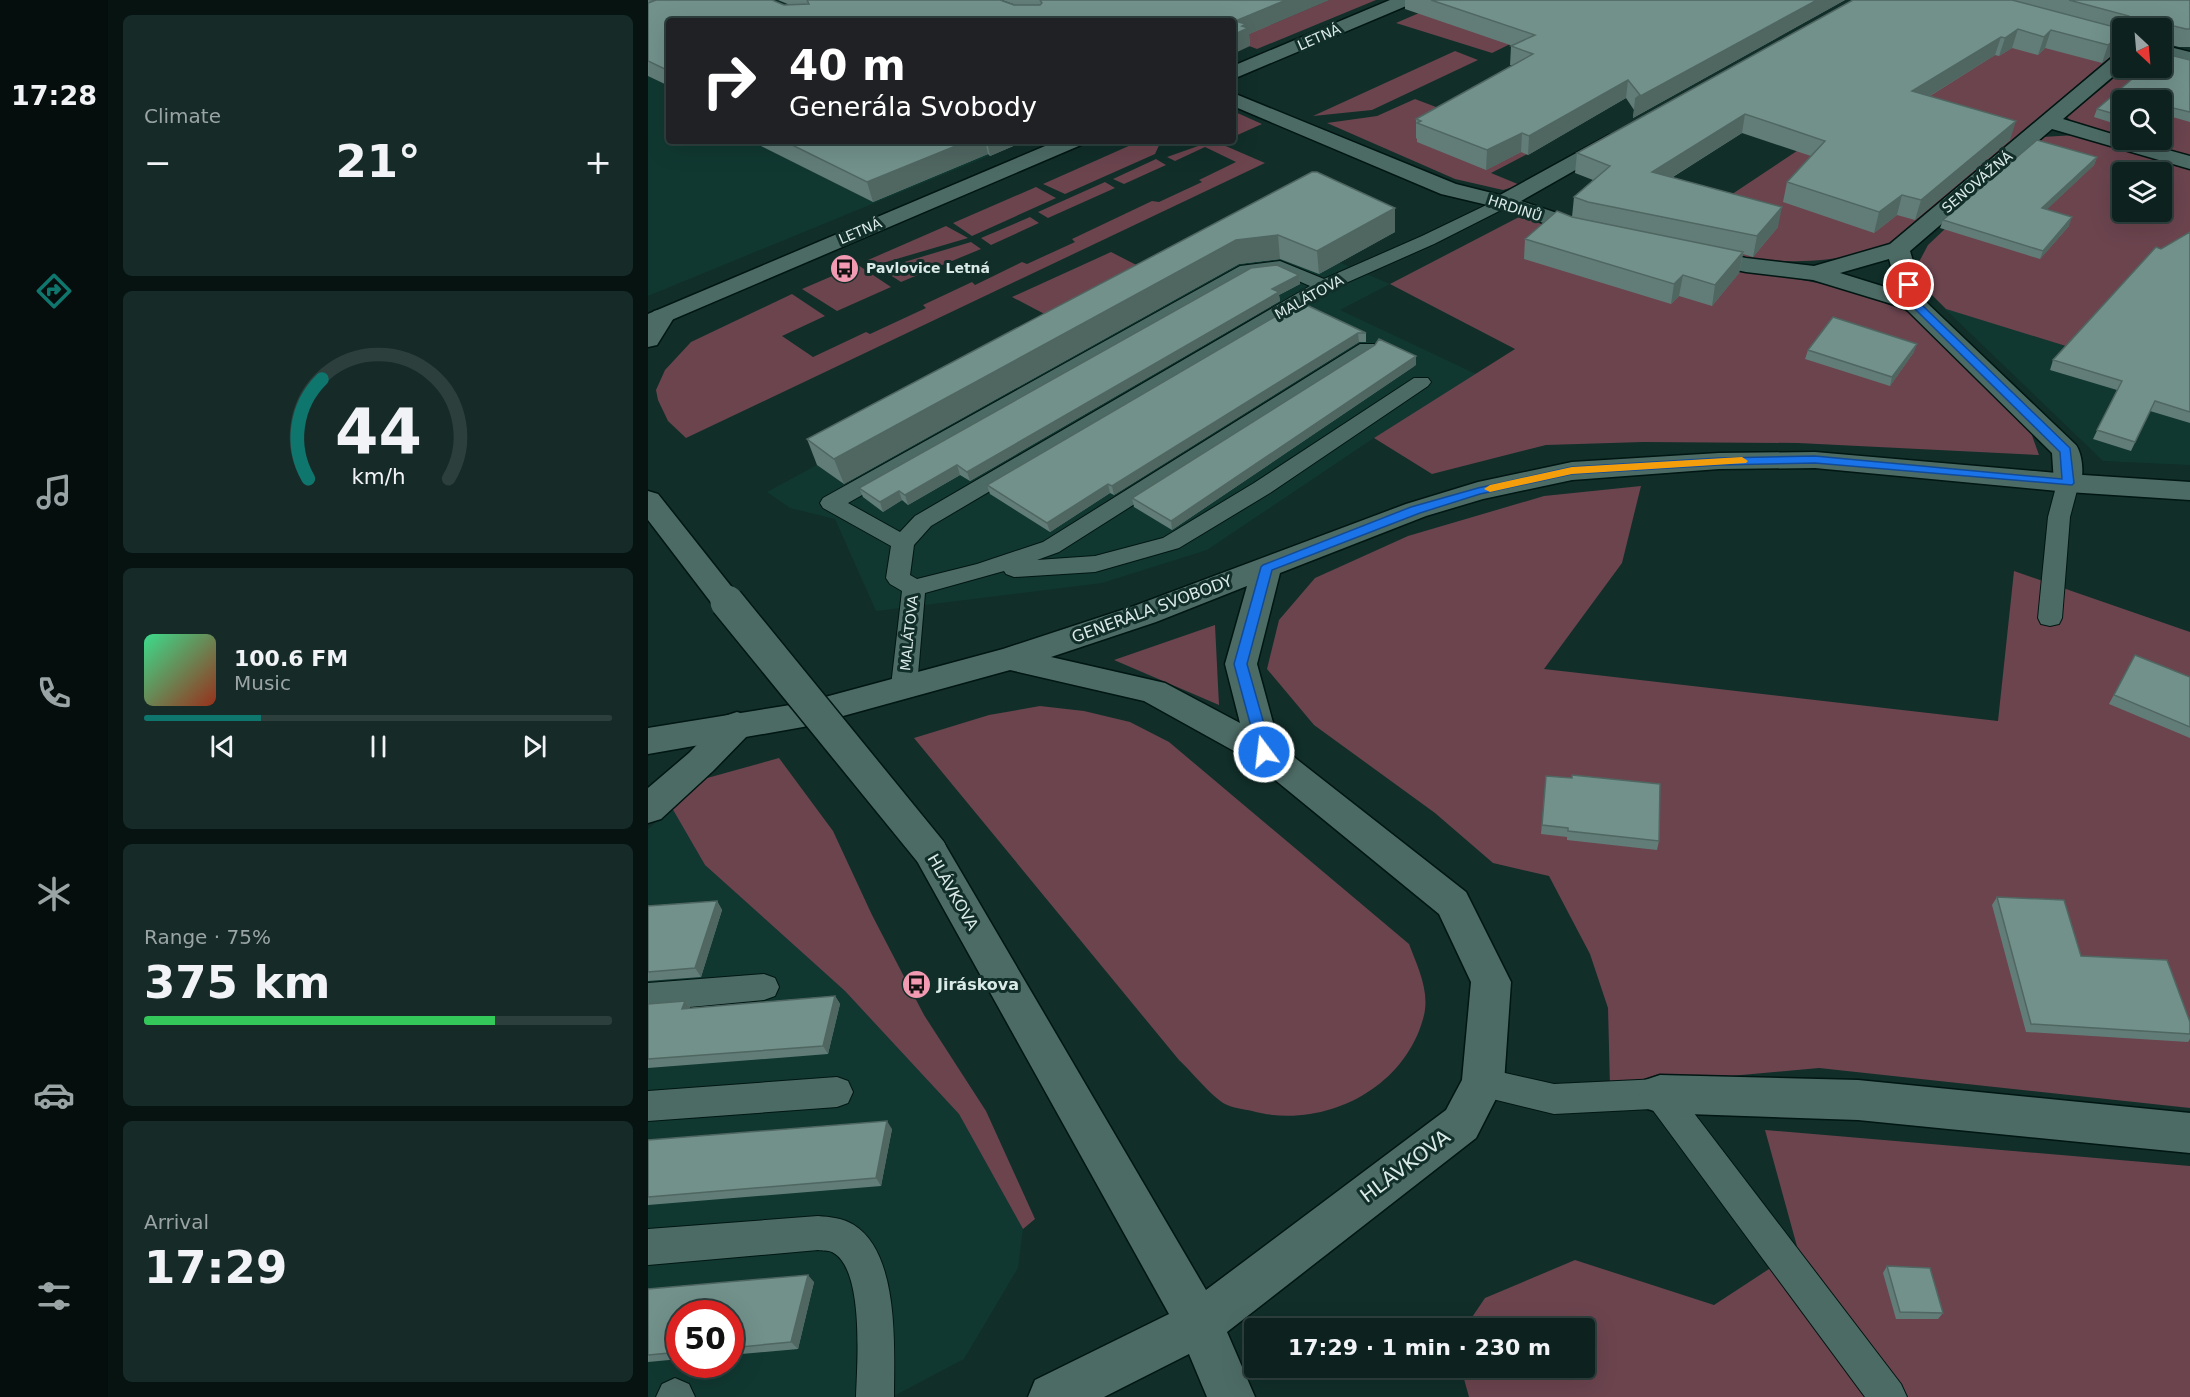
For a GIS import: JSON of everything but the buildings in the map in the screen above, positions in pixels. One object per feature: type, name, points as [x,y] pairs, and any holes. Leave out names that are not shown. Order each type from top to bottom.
[{"type":"street","name":"LETNÁ","points":[[1236,72],[1405,0]]},
{"type":"street","points":[[2172,54],[2190,58]]},
{"type":"street","name":"SENOVÁŽNÁ","points":[[1815,273],[1898,249],[2112,67]]},
{"type":"street","name":"HRDINŮ","points":[[1236,100],[1449,189],[1503,202],[1579,230],[1612,237]]},
{"type":"street","points":[[2048,121],[2190,164]]},
{"type":"street","name":"MALÁTOVA","points":[[1503,202],[1635,128]]},
{"type":"street","name":"LETNÁ","points":[[655,319],[1067,144]]},
{"type":"street","points":[[1898,249],[1914,303]]},
{"type":"street","points":[[1679,251],[1746,266],[1815,273],[1914,303],[2066,451],[2068,483]]},
{"type":"street","points":[[648,340],[655,319]]},
{"type":"street","name":"GENERÁLA SVOBODY","points":[[648,741],[803,715],[1009,659],[1145,615],[1416,510],[1478,491],[1572,471],[1719,461],[1815,460],[2068,483],[2190,491]]},
{"type":"street","name":"HLÁVKOVA","points":[[648,500],[727,602],[930,850],[1200,1324],[1231,1397]]},
{"type":"street","points":[[1264,752],[1241,664],[1267,567]]},
{"type":"street","name":"HLÁVKOVA","points":[[1009,659],[1153,691],[1264,752],[1453,903],[1491,982],[1483,1083],[1461,1124],[1200,1324]]},
{"type":"street","points":[[648,808],[701,762],[737,725]]},
{"type":"street","points":[[1660,1094],[1858,1100],[2190,1133]]},
{"type":"street","points":[[1052,1397],[1200,1324]]},
{"type":"lane","name":"MALÁTOVA","points":[[904,686],[914,588],[898,578],[903,543],[923,521],[1324,286],[1428,240],[1503,202]]},
{"type":"lane","points":[[903,543],[831,503],[1246,270],[1280,266],[1324,286]]},
{"type":"lane","points":[[914,588],[975,572],[1051,547],[1367,348]]},
{"type":"lane","points":[[975,572],[1095,564],[1172,543],[1262,488],[1421,382]]},
{"type":"lane","points":[[2050,618],[2059,517],[2068,483]]},
{"type":"lane","points":[[648,997],[764,987]]},
{"type":"lane","points":[[1483,1083],[1554,1099],[1660,1094],[1888,1397]]},
{"type":"lane","points":[[648,1107],[837,1092]]},
{"type":"lane","points":[[648,1247],[818,1233],[842,1237],[856,1251],[866,1270],[874,1296],[875,1397]]},
{"type":"shaded area","points":[[1329,0],[1376,0],[1257,49],[1236,41],[1236,21],[1270,25]]},
{"type":"shaded area","points":[[1449,0],[1600,0],[1492,53],[1396,23]]},
{"type":"shaded area","points":[[1889,0],[2112,47],[2112,56],[1887,245],[1857,254],[1800,261],[1746,257],[1660,242],[1815,139]]},
{"type":"shaded area","points":[[648,42],[666,51],[666,144],[1018,144],[648,296]]},
{"type":"shaded area","points":[[1455,51],[1478,60],[1372,110],[1313,116]]},
{"type":"shaded area","points":[[2190,62],[2190,158],[2162,150],[2172,150],[2172,90],[2112,90],[2112,135],[2073,123],[2067,117],[2114,78],[2172,78],[2172,66]]},
{"type":"shaded area","points":[[1415,99],[1541,147],[1491,173],[1520,185],[1503,190],[1455,179],[1327,123],[1377,116]]},
{"type":"shaded area","points":[[1236,112],[1262,124],[1236,136]]},
{"type":"shaded area","points":[[2076,135],[2112,145],[2112,150],[2128,150],[2169,162],[2112,162],[2112,222],[2172,222],[2172,163],[2190,168],[2190,270],[2069,347],[1946,309],[1912,275],[1928,245],[2042,137]]},
{"type":"shaded area","points":[[1133,144],[1160,144],[1155,154],[1065,194],[1043,184]]},
{"type":"shaded area","points":[[1221,144],[1265,163],[686,438],[668,421],[656,390],[665,370],[691,342],[792,294],[825,316],[782,336],[813,357],[866,332],[870,334],[926,308],[923,305],[972,282],[975,285],[1022,262],[1027,264],[1075,242],[1072,239],[1152,201],[1159,202],[1202,182],[1199,180],[1236,162],[1205,147],[1175,161],[1167,157],[1201,145]]},
{"type":"shaded area","points":[[1156,159],[1166,165],[1124,184],[1113,179]]},
{"type":"shaded area","points":[[1105,182],[1115,188],[1048,218],[1038,212]]},
{"type":"shaded area","points":[[1036,187],[1056,198],[972,236],[953,223]]},
{"type":"shaded area","points":[[1030,217],[1039,223],[991,245],[981,238]]},
{"type":"shaded area","points":[[1519,217],[1644,249],[1848,289],[1918,316],[2029,427],[2039,455],[1798,443],[1643,442],[1546,445],[1432,474],[1374,438],[1515,349],[1390,284]]},
{"type":"shaded area","points":[[946,226],[968,238],[876,265],[868,260]]},
{"type":"shaded area","points":[[1260,229],[1390,284],[1340,310],[1476,374],[1374,438],[1207,550],[1102,583],[876,611],[835,519],[790,508],[767,492],[1213,250]]},
{"type":"shaded area","points":[[971,242],[981,249],[901,282],[881,269]]},
{"type":"shaded area","points":[[1111,252],[1154,274],[1054,319],[1012,297]]},
{"type":"shaded area","points":[[858,265],[891,287],[837,311],[802,289]]},
{"type":"shaded area","points":[[2190,269],[2190,465],[2103,461],[1944,308],[2069,347]]},
{"type":"shaded area","points":[[1641,486],[1622,563],[1544,669],[1998,721],[2014,571],[2190,632],[2190,1108],[1819,1068],[1610,1087],[1608,1008],[1590,954],[1549,876],[1493,863],[1435,813],[1314,725],[1267,669],[1279,620],[1315,578],[1408,536],[1544,496]]},
{"type":"shaded area","points":[[1215,625],[1219,705],[1114,660]]},
{"type":"shaded area","points":[[1040,706],[1084,711],[1130,722],[1169,742],[1409,944],[1424,990],[1423,1019],[1413,1044],[1398,1066],[1378,1085],[1356,1099],[1331,1109],[1305,1115],[1278,1115],[1225,1104],[1179,1060],[914,738],[989,715]]},
{"type":"shaded area","points":[[779,758],[833,831],[872,915],[924,1015],[986,1111],[1035,1219],[1023,1229],[959,1114],[845,991],[705,865],[672,808],[700,780]]},
{"type":"shaded area","points":[[672,808],[705,865],[845,991],[959,1114],[1023,1229],[1018,1268],[964,1359],[892,1397],[648,1397],[648,829]]},
{"type":"shaded area","points":[[1765,1130],[2190,1166],[2190,1397],[1469,1397],[1464,1378],[1595,1378],[1595,1318],[1471,1318],[1485,1298],[1575,1260],[1714,1305],[1798,1250]]},
{"type":"slow traffic","points":[[1490,489],[1572,471],[1742,461]]},
{"type":"place","name":"Pavlovice Letná","points":[[845,268]]},
{"type":"place","name":"Jiráskova","points":[[916,984]]},
{"type":"route","points":[[1264,752],[1241,664],[1267,567],[1416,510],[1478,491],[1572,471],[1719,461],[1815,460],[2068,483],[2066,451],[1914,303],[1909,285]]}]
